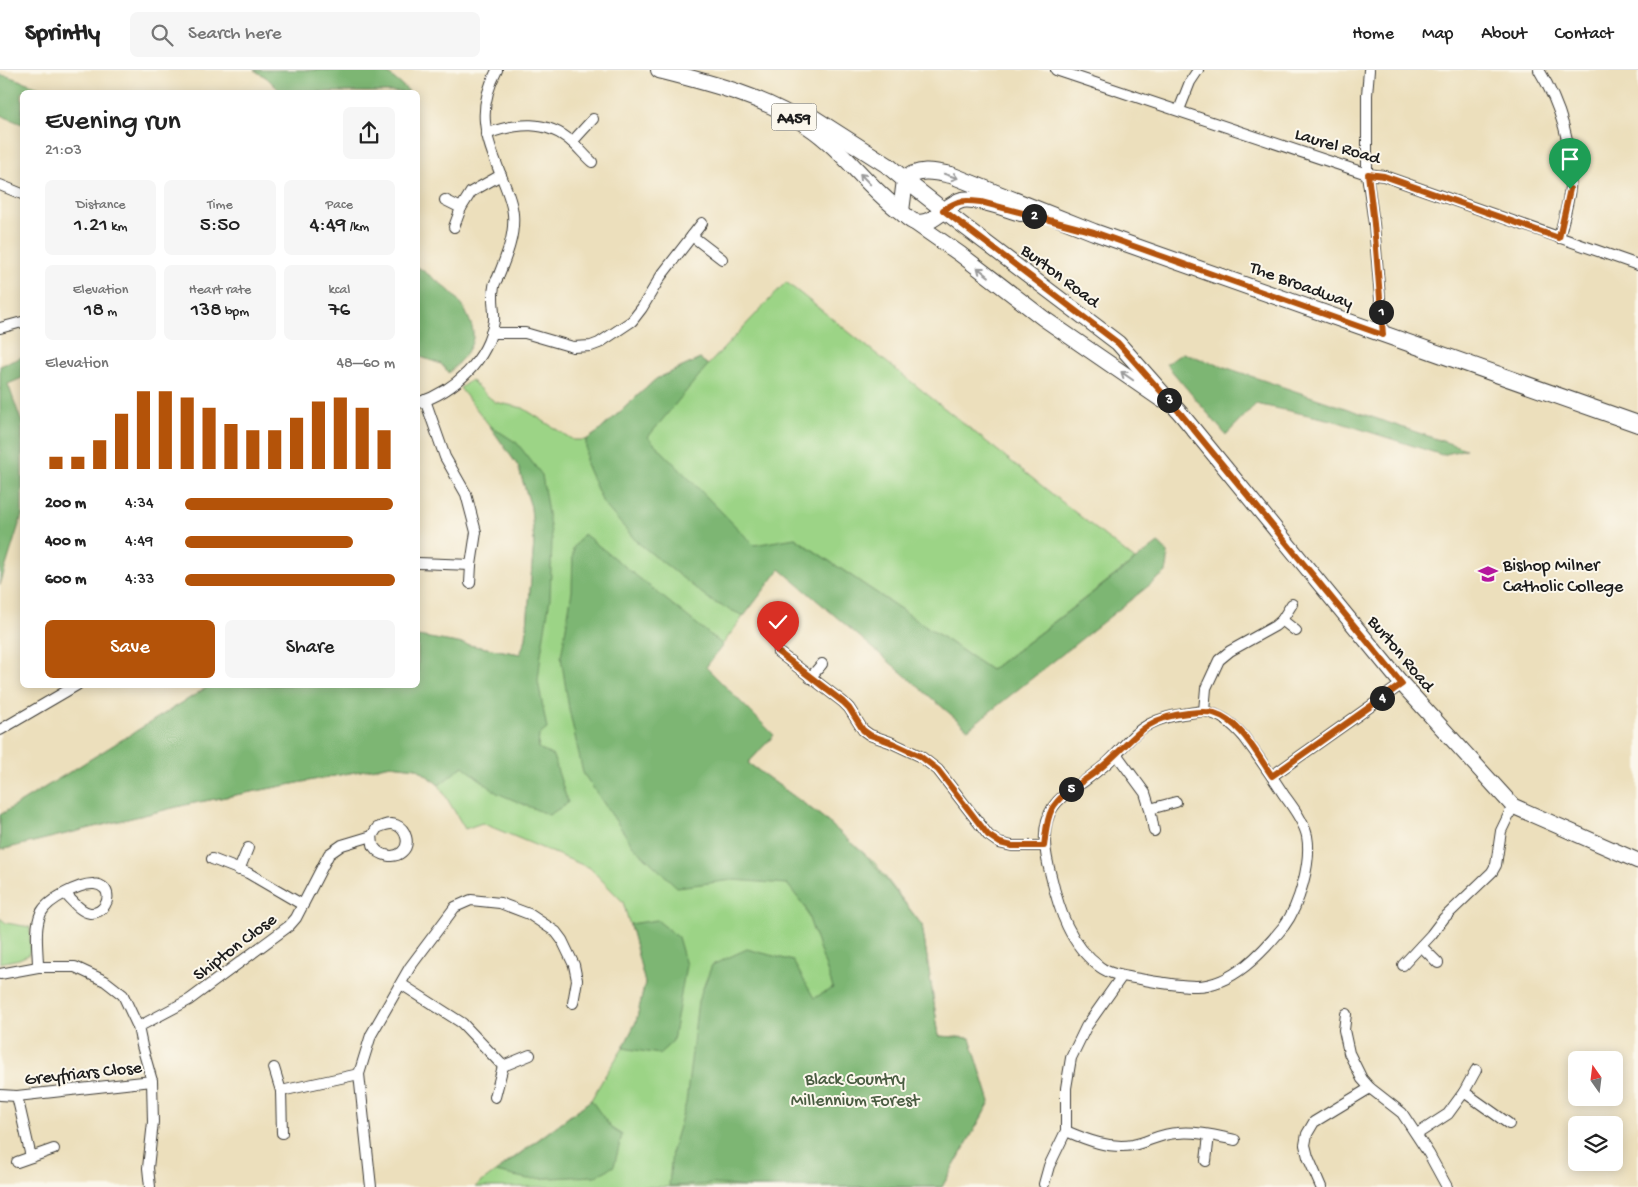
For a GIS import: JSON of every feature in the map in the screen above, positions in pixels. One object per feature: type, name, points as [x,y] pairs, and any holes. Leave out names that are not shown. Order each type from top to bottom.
[{"type":"main road","name":"A459","points":[[658,70],[740,92],[777,108],[808,126],[829,142],[886,200],[914,222]]},
{"type":"main road","name":"A459","points":[[702,70],[762,91],[785,102],[829,128],[905,180]]},
{"type":"main road","name":"The Broadway","points":[[905,180],[918,172],[930,170],[950,175],[1094,232],[1638,424]]},
{"type":"main road","points":[[901,212],[905,180]]},
{"type":"main road","name":"Burton Road","points":[[905,180],[1118,343],[1181,414],[1402,684],[1513,806],[1638,861]]},
{"type":"main road","name":"The Broadway","points":[[914,222],[927,222],[955,202],[964,200],[981,202],[1094,232]]},
{"type":"main road","name":"Burton Road","points":[[914,222],[960,254],[1021,302],[1181,414]]},
{"type":"main road","points":[[975,234],[987,252],[1028,285],[1021,302]]},
{"type":"street","points":[[470,583],[476,532],[466,494],[445,456],[421,401],[454,384],[474,365],[484,350],[494,320],[494,287],[510,244],[513,214],[509,195],[486,134],[484,121],[484,109],[490,83],[497,70]]},
{"type":"street","name":"Laurel Road","points":[[1056,70],[1368,174],[1384,176],[1638,265]]},
{"type":"street","points":[[1179,110],[1190,82],[1198,70]]},
{"type":"street","points":[[1369,70],[1367,95],[1368,174],[1383,335]]},
{"type":"street","points":[[1539,70],[1557,110],[1570,158],[1570,189],[1559,238]]},
{"type":"street","points":[[572,142],[593,119]]},
{"type":"street","points":[[486,134],[503,128],[533,124],[549,129],[572,142],[592,162]]},
{"type":"street","points":[[454,227],[461,208],[471,192],[501,174]]},
{"type":"street","points":[[0,185],[20,193]]},
{"type":"street","points":[[445,200],[461,208]]},
{"type":"street","points":[[491,333],[525,333],[573,347],[591,346],[599,343],[632,321],[661,276],[702,223]]},
{"type":"street","points":[[692,236],[722,259]]},
{"type":"street","points":[[0,328],[20,323]]},
{"type":"street","points":[[420,564],[471,565]]},
{"type":"street","points":[[1204,711],[1206,688],[1219,660],[1230,651],[1275,626],[1282,620],[1292,604]]},
{"type":"street","points":[[1282,620],[1296,631]]},
{"type":"street","points":[[778,652],[843,702],[863,730],[870,735],[920,756],[938,770],[988,835],[1000,843],[1012,846],[1044,846]]},
{"type":"street","points":[[810,678],[822,664]]},
{"type":"street","points":[[1272,776],[1402,684]]},
{"type":"street","points":[[0,730],[72,688]]},
{"type":"street","points":[[1204,711],[1225,718],[1236,727],[1296,812],[1307,835],[1308,845],[1308,865],[1303,886],[1295,908],[1288,920],[1257,956],[1225,979],[1197,986],[1122,976],[1101,968],[1086,955],[1071,933],[1062,915],[1046,861],[1044,846],[1048,816],[1062,796],[1085,781],[1117,755],[1146,725],[1160,719],[1204,711]]},
{"type":"street","points":[[1117,755],[1144,793],[1150,809],[1154,831]]},
{"type":"street","points":[[1150,809],[1176,802]]},
{"type":"street","points":[[1403,965],[1444,918],[1492,872],[1496,865],[1501,831],[1513,806]]},
{"type":"street","name":"Shipton Close","points":[[138,1027],[189,1000],[289,926],[296,918],[329,854],[342,845],[372,836]]},
{"type":"street","points":[[239,870],[248,848]]},
{"type":"street","points":[[212,860],[248,873],[303,905]]},
{"type":"street","points":[[38,967],[37,932],[41,913],[46,906],[65,894]]},
{"type":"street","points":[[371,1187],[359,1074],[371,1035],[410,967],[455,907],[471,900],[500,903],[529,914],[556,932],[574,965],[577,980],[573,1003]]},
{"type":"street","points":[[1421,946],[1438,963]]},
{"type":"street","points":[[0,974],[38,967],[75,967],[105,982],[123,995],[138,1027],[152,1081],[153,1122],[148,1168],[150,1187]]},
{"type":"street","points":[[1042,1186],[1048,1166],[1066,1131],[1066,1088],[1071,1058],[1086,1027],[1122,976]]},
{"type":"street","points":[[401,984],[462,1023],[503,1066]]},
{"type":"street","points":[[1346,1014],[1344,1030],[1349,1053],[1362,1079],[1370,1088],[1402,1113],[1417,1134],[1447,1187]]},
{"type":"street","points":[[503,1066],[530,1055]]},
{"type":"street","points":[[494,1097],[503,1066]]},
{"type":"street","points":[[274,1068],[281,1091],[282,1133]]},
{"type":"street","points":[[1417,1134],[1448,1114],[1464,1092],[1476,1070]]},
{"type":"street","points":[[281,1091],[359,1074]]},
{"type":"street","name":"Greyfriars Close","points":[[0,1095],[16,1096],[152,1081]]},
{"type":"street","points":[[1321,1187],[1308,1157],[1305,1145],[1307,1134],[1314,1122],[1370,1088]]},
{"type":"street","points":[[1464,1092],[1509,1124]]},
{"type":"street","name":"Greyfriars Close","points":[[16,1096],[31,1157]]},
{"type":"street","points":[[1066,1131],[1092,1142],[1110,1145],[1132,1145],[1177,1132],[1235,1140]]},
{"type":"street","points":[[1206,1161],[1209,1135]]},
{"type":"street","points":[[17,1162],[54,1149]]},
{"type":"green space","points":[[254,70],[384,70],[408,90],[279,90],[267,78]]},
{"type":"green space","points":[[0,75],[48,90],[20,90],[20,123],[0,115]]},
{"type":"green space","points":[[420,268],[441,283],[460,302],[472,326],[472,342],[464,357],[449,373],[441,364],[420,357]]},
{"type":"green space","points":[[786,282],[1135,560],[991,670],[795,538],[779,568],[706,667],[774,735],[748,763],[821,816],[874,862],[922,925],[939,1036],[970,1038],[990,1102],[942,1187],[475,1187],[591,1100],[623,1048],[636,1022],[645,983],[623,902],[590,868],[482,823],[465,829],[439,785],[417,768],[391,765],[189,804],[0,850],[0,815],[206,688],[420,688],[420,638],[520,654],[526,639],[534,542],[531,507],[518,466],[460,388],[471,380],[495,402],[523,408],[573,440],[586,440],[598,432],[656,379],[700,359],[708,365]]},
{"type":"green space","points":[[1183,353],[1466,449],[1442,455],[1332,420],[1256,404],[1226,435],[1166,364]]},
{"type":"green space","points":[[20,358],[20,379],[8,384],[20,417],[20,521],[0,585],[0,366]]},
{"type":"green space","points":[[700,359],[708,365],[648,437],[754,545],[795,538],[991,670],[1158,543],[1167,552],[1168,563],[1166,572],[968,729],[780,569],[744,616],[713,602],[637,542],[603,503],[586,464],[586,440],[598,432],[656,379]]},
{"type":"green space","points":[[489,425],[517,443],[542,475],[552,539],[550,598],[538,681],[547,729],[539,735],[538,748],[553,756],[568,803],[549,815],[497,793],[463,766],[439,785],[417,768],[391,765],[189,804],[0,850],[0,815],[206,688],[420,688],[420,636],[520,654],[526,639],[534,542],[531,507],[518,466]]},
{"type":"green space","name":"Black Country Millennium Forest","points":[[584,534],[723,645],[706,667],[774,735],[748,763],[821,816],[867,856],[922,925],[939,1036],[970,1038],[990,1102],[942,1187],[747,1187],[715,1184],[669,1186],[672,1150],[686,1103],[698,1001],[712,965],[747,949],[793,961],[814,998],[833,988],[805,907],[787,884],[733,880],[677,887],[633,846],[583,773],[569,709],[561,657],[572,591],[573,548]]},
{"type":"green space","points":[[0,918],[6,923],[30,927],[30,950],[28,955],[0,963]]},
{"type":"green space","points":[[657,920],[678,937],[686,965],[673,1041],[659,1054],[623,1048],[636,1022],[645,983],[630,924]]},
{"type":"green space","points":[[591,1100],[611,1128],[622,1135],[614,1166],[596,1176],[528,1179],[496,1172]]},
{"type":"place","name":"Bishop Milner Catholic College","points":[[1488,574]]},
{"type":"route","points":[[778,652],[843,702],[863,730],[870,735],[920,756],[938,770],[988,835],[1000,843],[1012,846],[1044,846],[1048,816],[1062,796],[1085,781],[1117,755],[1146,725],[1160,719],[1204,711],[1225,718],[1236,727],[1272,776],[1402,684],[1181,414],[1118,343],[943,210],[955,202],[964,200],[981,202],[1094,232],[1383,335],[1368,174],[1384,176],[1559,238],[1570,189]]}]
